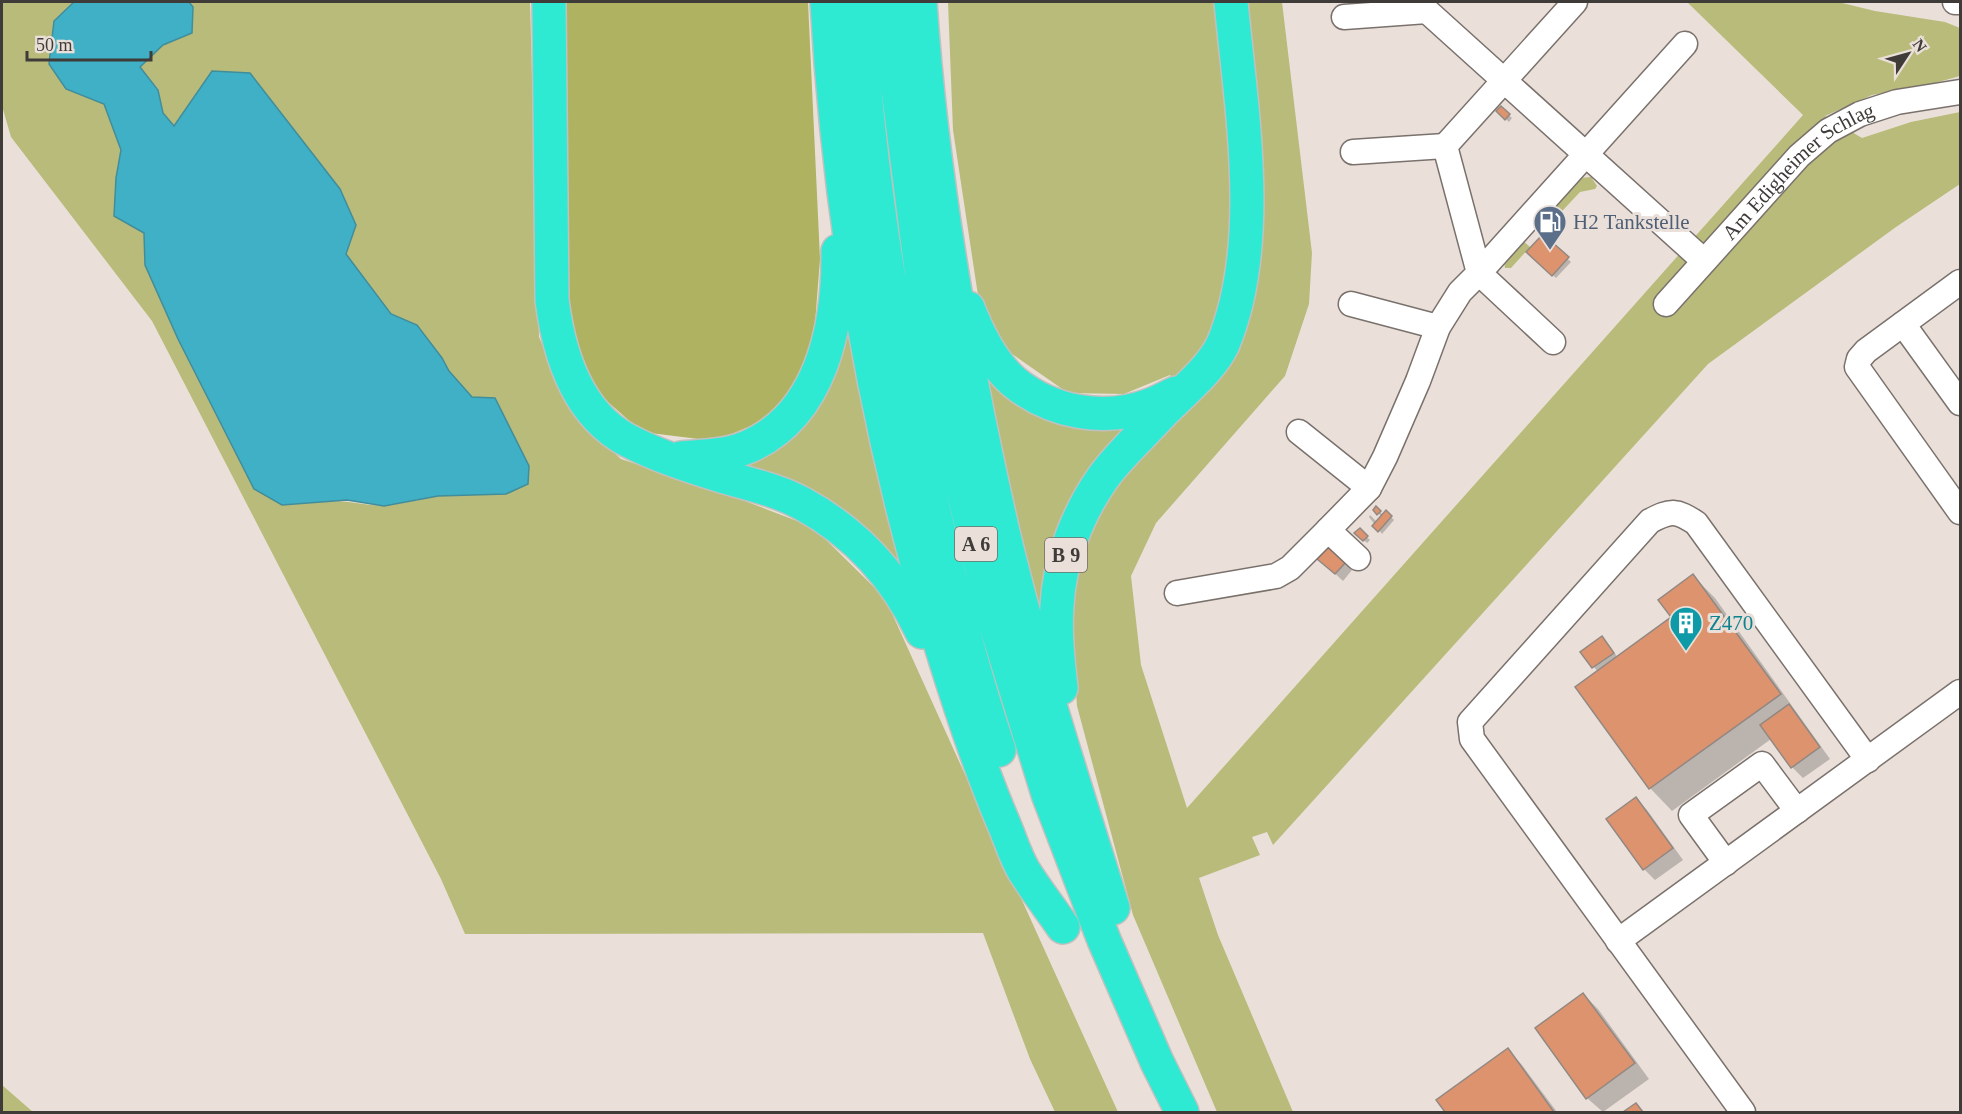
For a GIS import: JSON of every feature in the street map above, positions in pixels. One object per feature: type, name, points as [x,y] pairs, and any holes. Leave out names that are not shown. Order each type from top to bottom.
[{"type":"highway","points":[[549,2],[551,269],[555,327],[562,353],[576,388],[592,411],[612,430],[633,444],[713,474],[741,480],[785,496],[829,520],[852,538],[874,559],[898,588],[959,703]]},
{"type":"highway","points":[[827,2],[841,171],[875,384],[894,478],[915,559],[959,703]]},
{"type":"highway","name":"A 6","points":[[859,2],[861,46],[881,237],[930,498],[950,583],[988,717],[1018,807],[1063,927],[1023,870],[994,800],[959,703]]},
{"type":"highway","name":"A 6","points":[[890,2],[894,57],[927,316],[948,426],[991,609],[1048,794],[1104,940],[1157,1062],[1182,1113]]},
{"type":"highway","points":[[920,2],[934,159],[948,257],[965,353],[1003,532],[1039,669],[1120,932],[1150,1011],[1157,1062]]},
{"type":"highway","points":[[948,257],[974,324],[991,354],[1014,381],[1030,393],[1061,408],[1111,413],[1150,405],[1185,388],[1208,368],[1222,346],[1234,313],[1241,282],[1246,240],[1246,174],[1231,2]]},
{"type":"highway","points":[[672,458],[711,455],[745,447],[760,440],[782,424],[799,407],[808,393],[824,360],[835,303],[838,277],[841,171]]},
{"type":"highway","name":"B 9","points":[[1068,762],[1057,648],[1057,604],[1065,560],[1078,521],[1102,479],[1185,388]]},
{"type":"street","points":[[1353,152],[1445,146],[1575,2]]},
{"type":"street","points":[[1954,2],[1960,2]]},
{"type":"street","points":[[1344,17],[1431,6],[1504,80],[1704,261]]},
{"type":"street","points":[[1177,593],[1276,576],[1290,568],[1369,488],[1409,403],[1438,327],[1460,292],[1685,44]]},
{"type":"street","name":"Am Edigheimer Schlag","points":[[1666,304],[1799,156],[1828,131],[1860,114],[1897,102],[1960,92]]},
{"type":"street","points":[[1445,146],[1479,273],[1553,342]]},
{"type":"street","points":[[1960,282],[1866,351],[1859,358],[1857,366],[1960,512]]},
{"type":"street","points":[[1351,304],[1438,327]]},
{"type":"street","points":[[1903,324],[1960,403]]},
{"type":"street","points":[[1299,432],[1369,488]]},
{"type":"street","points":[[1743,1113],[1472,739],[1470,722],[1650,520],[1666,512],[1673,512],[1696,523],[1868,760]]},
{"type":"street","points":[[1328,530],[1358,558]]},
{"type":"street","points":[[1618,942],[1960,692]]},
{"type":"street","points":[[1726,863],[1691,815],[1762,764],[1797,812]]},
{"type":"green space","points":[[2,2],[74,2],[54,21],[66,89],[104,104],[121,150],[116,178],[144,233],[145,265],[331,501],[380,505],[404,503],[440,495],[528,466],[495,399],[472,397],[449,371],[417,325],[391,315],[345,254],[356,225],[200,88],[174,126],[163,113],[158,89],[140,67],[163,45],[192,33],[193,7],[189,2],[530,2],[539,337],[574,416],[621,459],[721,492],[813,527],[885,598],[1118,1112],[1055,1112],[1030,1059],[983,933],[465,934],[441,879],[152,321],[11,137],[2,106]]},
{"type":"green space","points":[[562,2],[808,2],[820,259],[813,349],[774,416],[715,441],[642,432],[599,394],[574,344],[563,280]]},
{"type":"green space","points":[[948,2],[1282,2],[1312,253],[1309,304],[1285,376],[1156,523],[1131,576],[1141,665],[1187,808],[1803,115],[1687,2],[1838,2],[1875,11],[1945,22],[1960,28],[1960,76],[1872,95],[1825,116],[1862,138],[1911,122],[1960,112],[1960,184],[1896,227],[1708,364],[1273,845],[1267,832],[1252,837],[1260,855],[1199,878],[1218,935],[1293,1112],[1217,1112],[1133,915],[1077,706],[1072,634],[1078,560],[1095,518],[1124,473],[1193,407],[1170,375],[1124,394],[1068,393],[1005,349],[979,302],[953,130]]},
{"type":"green space","points":[[1591,177],[1597,186],[1595,189],[1580,192],[1550,224],[1544,218],[1580,178]]},
{"type":"green space","points":[[1523,241],[1530,247],[1511,268],[1505,268],[1504,262]]},
{"type":"green space","points":[[848,321],[907,582],[724,463],[750,453]]},
{"type":"green space","points":[[984,369],[1134,418],[1042,628],[1011,513]]},
{"type":"green space","points":[[2,1085],[33,1112],[2,1112]]},
{"type":"water","points":[[74,2],[189,2],[193,7],[192,33],[163,45],[140,67],[158,90],[163,113],[174,126],[212,71],[250,73],[340,189],[356,225],[346,254],[391,314],[417,325],[449,371],[472,397],[495,398],[529,466],[528,484],[506,494],[438,496],[384,506],[347,500],[282,505],[254,489],[178,339],[145,265],[144,233],[114,216],[116,178],[121,150],[104,104],[66,89],[49,64],[54,21]]},
{"type":"building","points":[[1501,106],[1510,114],[1505,120],[1496,111]]},
{"type":"building","points":[[1543,234],[1569,257],[1552,276],[1526,252]]},
{"type":"building","points":[[1376,506],[1381,511],[1377,515],[1373,510]]},
{"type":"building","points":[[1386,510],[1392,516],[1378,532],[1372,526]]},
{"type":"building","points":[[1360,528],[1368,536],[1363,541],[1354,533]]},
{"type":"building","points":[[1328,547],[1346,562],[1335,574],[1317,559]]},
{"type":"building","name":"Z470","points":[[1693,574],[1781,694],[1649,789],[1575,687],[1671,617],[1658,600]]},
{"type":"building","points":[[1602,636],[1614,653],[1592,668],[1580,652]]},
{"type":"building","points":[[1789,704],[1820,747],[1791,768],[1760,725]]},
{"type":"building","points":[[1636,797],[1673,848],[1643,870],[1606,819]]},
{"type":"building","points":[[1583,993],[1635,1063],[1586,1099],[1535,1028]]},
{"type":"building","points":[[1508,1048],[1554,1112],[1445,1112],[1436,1100]]},
{"type":"building","points":[[1636,1103],[1643,1112],[1623,1112]]},
{"type":"place","name":"H2 Tankstelle","points":[[1550,251]]},
{"type":"place","name":"Z470","points":[[1686,652]]}]
